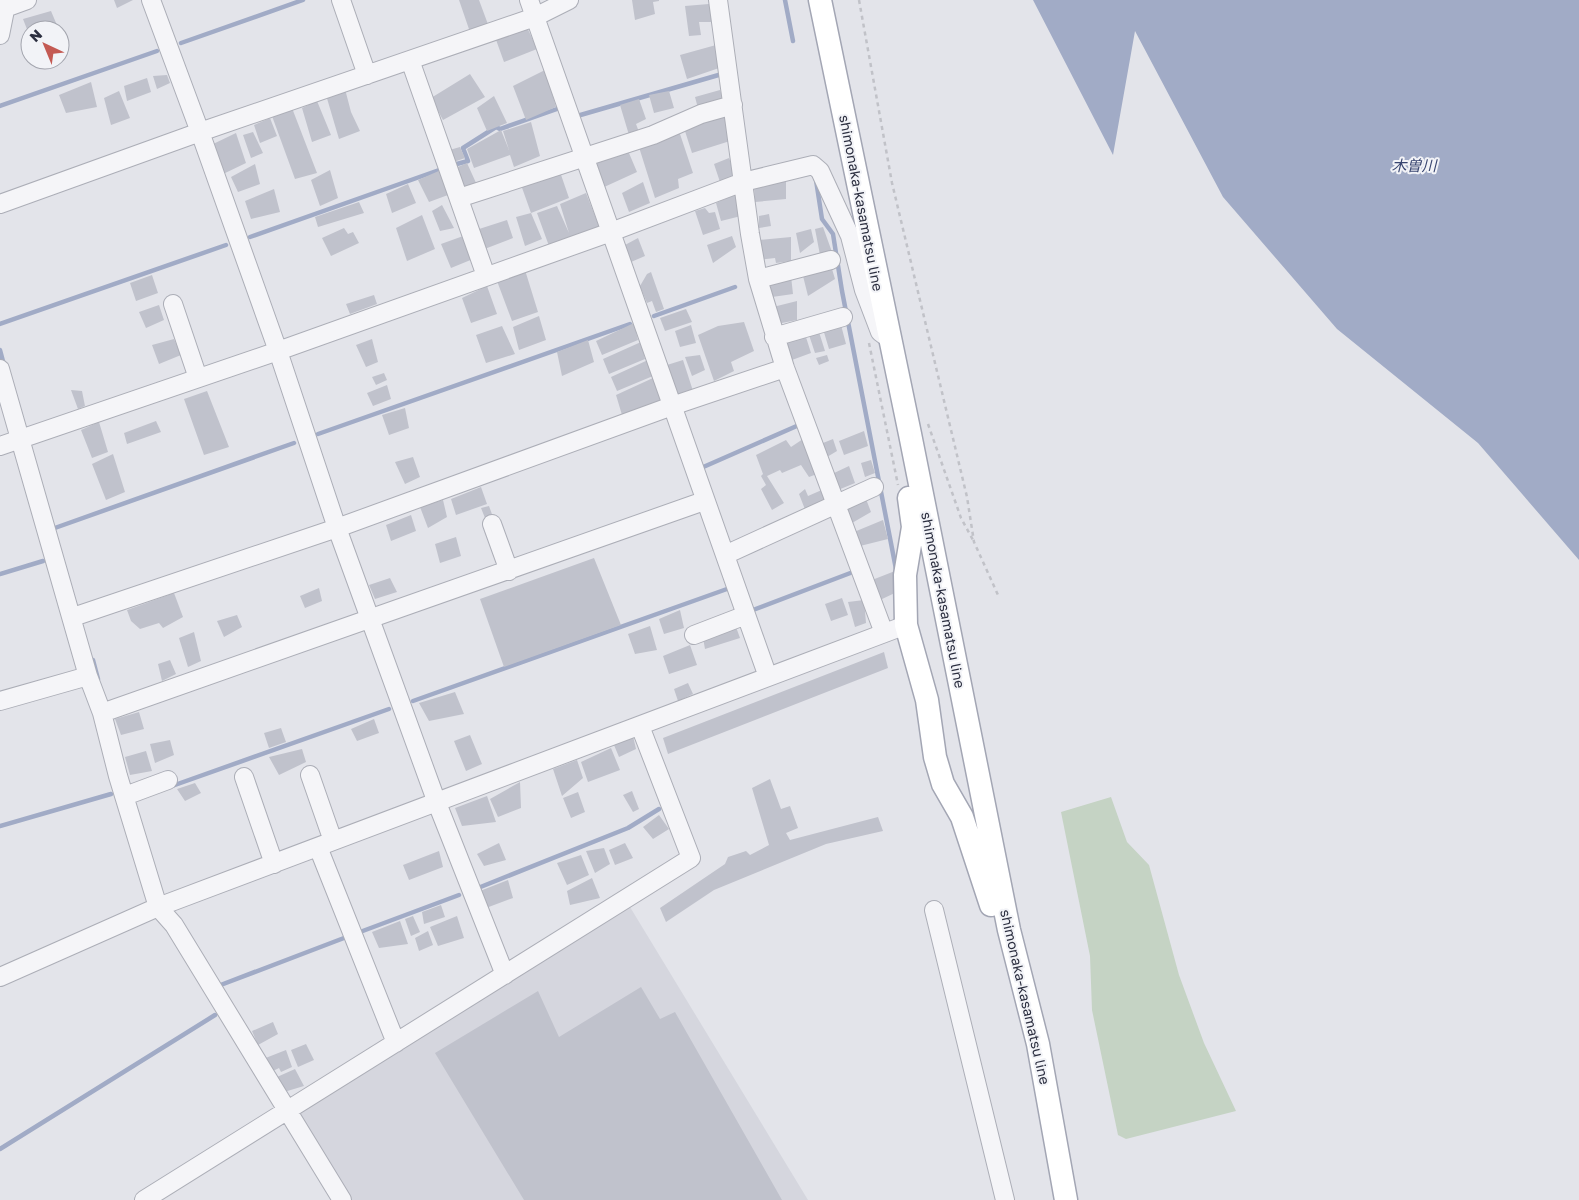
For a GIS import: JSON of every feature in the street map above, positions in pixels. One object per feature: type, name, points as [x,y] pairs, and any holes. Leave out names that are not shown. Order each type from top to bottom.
[{"type":"main road","name":"shimonaka-kasamatsu line","points":[[820,0],[879,341],[918,427],[1009,930],[1038,1044],[1066,1200]]},
{"type":"main road","points":[[918,427],[904,453],[913,527],[905,576],[906,625],[927,700],[935,758],[942,784],[962,816],[994,915],[1009,930]]},
{"type":"street","points":[[0,35],[4,5],[27,0]]},
{"type":"street","points":[[151,0],[278,350],[337,528],[370,619],[437,803],[505,975]]},
{"type":"street","points":[[341,0],[367,75]]},
{"type":"street","points":[[529,0],[704,501],[725,554],[768,677]]},
{"type":"street","points":[[0,204],[200,132],[535,17],[569,0]]},
{"type":"street","points":[[718,0],[758,279],[774,336],[884,633]]},
{"type":"street","points":[[410,60],[486,276]]},
{"type":"street","points":[[459,198],[653,135],[702,114],[733,104]]},
{"type":"street","points":[[0,446],[611,232],[743,182],[813,165],[820,171],[850,236],[864,290],[880,332],[879,341]]},
{"type":"street","points":[[758,279],[831,260]]},
{"type":"street","points":[[173,304],[198,378]]},
{"type":"street","points":[[774,336],[843,317]]},
{"type":"street","points":[[73,617],[337,528],[672,406],[786,368]]},
{"type":"street","points":[[0,369],[73,617],[88,676],[102,713],[124,796],[158,907],[174,926],[342,1200]]},
{"type":"street","points":[[725,554],[874,487]]},
{"type":"street","points":[[102,713],[704,501]]},
{"type":"street","points":[[492,524],[508,571]]},
{"type":"street","points":[[694,635],[746,615]]},
{"type":"street","points":[[0,977],[158,907],[906,625]]},
{"type":"street","points":[[0,701],[88,676]]},
{"type":"street","points":[[144,1200],[396,1044],[690,858],[640,726]]},
{"type":"street","points":[[310,775],[325,844],[396,1044]]},
{"type":"street","points":[[244,777],[274,864]]},
{"type":"street","points":[[124,796],[168,780]]},
{"type":"street","points":[[934,910],[1005,1200]]},
{"type":"path","points":[[859,0],[892,183],[967,496],[974,542]]},
{"type":"path","points":[[879,341],[900,494]]},
{"type":"path","points":[[918,427],[998,595]]},
{"type":"shaded area","points":[[630,907],[808,1200],[346,1200],[293,1113]]},
{"type":"green space","points":[[1111,797],[1127,842],[1149,865],[1179,975],[1204,1043],[1236,1111],[1126,1139],[1118,1135],[1092,1010],[1090,956],[1061,812]]},
{"type":"water","name":"木曽川","points":[[1033,0],[1579,0],[1579,560],[1478,443],[1337,329],[1223,197],[1135,31],[1113,155]]},
{"type":"building","points":[[114,0],[133,0],[117,8]]},
{"type":"building","points":[[459,0],[479,0],[489,27],[471,35]]},
{"type":"building","points":[[632,0],[659,1],[653,2],[655,14],[635,20]]},
{"type":"building","points":[[709,4],[712,22],[699,22],[701,35],[689,36],[685,6]]},
{"type":"building","points":[[51,11],[55,20],[23,20]]},
{"type":"building","points":[[526,25],[537,49],[504,62],[495,37]]},
{"type":"building","points":[[716,45],[722,67],[687,79],[680,55]]},
{"type":"building","points":[[545,70],[556,107],[526,120],[513,86]]},
{"type":"building","points":[[470,74],[485,97],[443,120],[431,98]]},
{"type":"building","points":[[167,75],[170,83],[157,89],[153,76]]},
{"type":"building","points":[[147,78],[151,92],[127,101],[124,86]]},
{"type":"building","points":[[91,82],[97,107],[66,113],[59,95]]},
{"type":"building","points":[[345,89],[351,112],[360,131],[339,139],[326,95]]},
{"type":"building","points":[[720,90],[725,104],[699,112],[695,97]]},
{"type":"building","points":[[119,91],[130,118],[111,125],[104,98]]},
{"type":"building","points":[[669,91],[674,108],[654,113],[649,95]]},
{"type":"building","points":[[494,96],[507,123],[487,131],[477,108]]},
{"type":"building","points":[[639,99],[646,119],[636,124],[639,132],[629,135],[620,105]]},
{"type":"building","points":[[317,101],[331,135],[312,142],[302,108]]},
{"type":"building","points":[[292,108],[317,173],[295,179],[272,116]]},
{"type":"building","points":[[725,112],[730,141],[692,153],[684,128]]},
{"type":"building","points":[[270,118],[277,136],[260,143],[254,125]]},
{"type":"building","points":[[531,122],[540,156],[514,167],[510,155],[474,168],[467,149],[501,130],[509,150],[503,131]]},
{"type":"building","points":[[678,128],[693,173],[678,179],[679,188],[655,198],[638,144]]},
{"type":"building","points":[[253,132],[263,153],[251,158],[243,135]]},
{"type":"building","points":[[236,133],[246,163],[221,175],[211,145]]},
{"type":"building","points":[[626,146],[637,172],[602,188],[591,158]]},
{"type":"building","points":[[460,147],[465,158],[451,163],[446,151]]},
{"type":"building","points":[[729,158],[737,178],[720,182],[714,164]]},
{"type":"building","points":[[467,163],[477,185],[461,191],[453,169]]},
{"type":"building","points":[[255,164],[260,184],[238,192],[231,177]]},
{"type":"building","points":[[559,169],[569,198],[531,213],[520,182]]},
{"type":"building","points":[[330,170],[338,198],[320,206],[311,180]]},
{"type":"building","points":[[441,170],[448,195],[429,202],[418,180]]},
{"type":"building","points":[[786,181],[786,199],[755,202],[754,187]]},
{"type":"building","points":[[643,182],[650,203],[629,212],[622,193]]},
{"type":"building","points":[[408,184],[416,203],[392,213],[386,194]]},
{"type":"building","points":[[274,189],[280,212],[251,219],[245,201]]},
{"type":"building","points":[[586,193],[600,229],[549,246],[537,213],[557,206],[569,233],[560,204]]},
{"type":"building","points":[[736,194],[741,216],[721,221],[716,203]]},
{"type":"building","points":[[359,202],[364,213],[318,227],[315,217]]},
{"type":"building","points":[[442,205],[454,228],[440,231],[432,211]]},
{"type":"building","points":[[705,208],[709,213],[715,212],[720,229],[703,235],[695,211]]},
{"type":"building","points":[[531,213],[542,239],[525,246],[516,217]]},
{"type":"building","points":[[769,214],[771,226],[759,228],[759,216]]},
{"type":"building","points":[[422,215],[435,249],[407,261],[396,228]]},
{"type":"building","points":[[507,220],[513,238],[482,250],[476,230]]},
{"type":"building","points":[[823,227],[832,252],[820,255],[815,229]]},
{"type":"building","points":[[344,228],[348,234],[353,232],[359,243],[331,256],[322,238]]},
{"type":"building","points":[[811,229],[814,242],[800,253],[796,233]]},
{"type":"building","points":[[466,235],[473,259],[451,268],[441,244]]},
{"type":"building","points":[[732,236],[736,247],[713,263],[707,245]]},
{"type":"building","points":[[791,237],[791,261],[776,263],[775,258],[758,260],[758,240]]},
{"type":"building","points":[[638,238],[645,256],[631,262],[625,245]]},
{"type":"building","points":[[832,269],[835,279],[808,296],[803,276]]},
{"type":"building","points":[[525,270],[538,312],[512,321],[497,281]]},
{"type":"building","points":[[651,272],[664,309],[656,312],[652,301],[647,303],[640,286],[647,274]]},
{"type":"building","points":[[152,275],[158,293],[136,301],[130,283]]},
{"type":"building","points":[[791,276],[793,294],[772,297],[767,282]]},
{"type":"building","points":[[487,286],[497,314],[471,323],[462,298]]},
{"type":"building","points":[[374,295],[377,304],[350,314],[346,304]]},
{"type":"building","points":[[797,301],[797,320],[777,324],[773,307]]},
{"type":"building","points":[[159,305],[164,320],[146,328],[139,312]]},
{"type":"building","points":[[686,309],[692,322],[665,331],[660,318]]},
{"type":"building","points":[[539,316],[546,340],[519,350],[513,327]]},
{"type":"building","points":[[744,322],[754,351],[731,362],[734,371],[714,381],[698,335],[718,326]]},
{"type":"building","points":[[634,323],[638,340],[602,355],[596,341]]},
{"type":"building","points":[[691,325],[696,343],[680,347],[675,331]]},
{"type":"building","points":[[841,325],[846,344],[829,349],[823,329]]},
{"type":"building","points":[[502,326],[515,354],[486,363],[476,335]]},
{"type":"building","points":[[808,332],[819,332],[825,351],[815,353]]},
{"type":"building","points":[[805,334],[811,353],[792,360],[785,344]]},
{"type":"building","points":[[174,339],[181,355],[159,364],[152,345]]},
{"type":"building","points":[[372,339],[378,362],[366,367],[356,345]]},
{"type":"building","points":[[588,340],[594,362],[562,376],[557,352]]},
{"type":"building","points":[[641,342],[645,359],[609,374],[603,359]]},
{"type":"building","points":[[700,355],[705,370],[692,376],[685,357]]},
{"type":"building","points":[[827,355],[829,361],[819,365],[816,358]]},
{"type":"building","points":[[648,360],[653,376],[617,391],[611,377]]},
{"type":"building","points":[[683,360],[693,391],[677,394],[667,365]]},
{"type":"building","points":[[384,373],[387,380],[376,385],[372,377]]},
{"type":"building","points":[[653,378],[661,402],[622,415],[616,395]]},
{"type":"building","points":[[387,385],[391,399],[373,406],[367,393]]},
{"type":"building","points":[[71,390],[82,391],[85,406],[78,409]]},
{"type":"building","points":[[207,391],[229,447],[204,455],[184,399]]},
{"type":"building","points":[[405,408],[409,428],[389,435],[382,415]]},
{"type":"building","points":[[156,421],[161,432],[127,444],[124,433]]},
{"type":"building","points":[[99,422],[108,452],[92,458],[81,430]]},
{"type":"building","points":[[864,431],[868,446],[844,455],[839,441]]},
{"type":"building","points":[[803,439],[817,474],[809,477],[801,465],[782,473],[780,470],[767,476],[784,503],[772,510],[761,489],[766,485],[761,476],[763,474],[756,455],[786,440],[791,447]]},
{"type":"building","points":[[833,439],[837,451],[827,457],[823,443]]},
{"type":"building","points":[[113,454],[125,492],[106,500],[92,464]]},
{"type":"building","points":[[413,457],[420,477],[405,484],[395,462]]},
{"type":"building","points":[[871,460],[875,473],[865,477],[861,463]]},
{"type":"building","points":[[849,466],[855,483],[838,490],[832,474]]},
{"type":"building","points":[[481,487],[487,504],[456,515],[451,499]]},
{"type":"building","points":[[805,489],[808,496],[824,489],[829,502],[806,512],[799,494]]},
{"type":"building","points":[[866,499],[871,512],[852,523],[847,507]]},
{"type":"building","points":[[443,500],[447,517],[428,528],[420,507]]},
{"type":"building","points":[[489,506],[493,517],[487,523],[481,508]]},
{"type":"building","points":[[411,515],[416,531],[391,541],[386,525]]},
{"type":"building","points":[[883,520],[888,539],[860,546],[854,532]]},
{"type":"building","points":[[456,537],[461,556],[440,563],[435,544]]},
{"type":"building","points":[[594,558],[621,625],[504,667],[480,599]]},
{"type":"building","points":[[895,571],[899,591],[880,600],[872,580]]},
{"type":"building","points":[[390,578],[397,592],[375,599],[369,585]]},
{"type":"building","points":[[319,588],[322,601],[305,608],[300,596]]},
{"type":"building","points":[[174,593],[183,617],[163,628],[159,623],[140,629],[131,621],[127,610]]},
{"type":"building","points":[[842,598],[848,615],[831,621],[825,604]]},
{"type":"building","points":[[864,600],[866,623],[855,627],[848,602]]},
{"type":"building","points":[[680,610],[684,628],[664,634],[659,619]]},
{"type":"building","points":[[237,615],[242,627],[224,637],[217,621]]},
{"type":"building","points":[[650,626],[657,650],[635,654],[628,634]]},
{"type":"building","points":[[736,627],[740,638],[705,649],[703,638]]},
{"type":"building","points":[[194,632],[201,661],[188,667],[179,638]]},
{"type":"building","points":[[690,645],[697,665],[669,674],[663,656]]},
{"type":"building","points":[[884,652],[888,668],[668,754],[663,738]]},
{"type":"building","points":[[170,660],[176,674],[162,681],[158,664]]},
{"type":"building","points":[[688,683],[693,694],[678,701],[674,689]]},
{"type":"building","points":[[455,692],[464,714],[429,721],[419,703]]},
{"type":"building","points":[[139,712],[144,729],[121,735],[115,719]]},
{"type":"building","points":[[374,719],[379,733],[357,741],[351,729]]},
{"type":"building","points":[[281,728],[286,742],[269,748],[264,733]]},
{"type":"building","points":[[470,735],[482,764],[466,771],[454,741]]},
{"type":"building","points":[[633,736],[636,749],[619,757],[614,745]]},
{"type":"building","points":[[170,740],[174,755],[155,763],[150,744]]},
{"type":"building","points":[[611,748],[620,770],[588,782],[581,762]]},
{"type":"building","points":[[302,749],[306,762],[279,775],[269,757]]},
{"type":"building","points":[[146,751],[152,771],[130,775],[125,757]]},
{"type":"building","points":[[577,760],[583,778],[562,796],[553,769]]},
{"type":"building","points":[[770,779],[781,809],[790,806],[798,828],[786,833],[790,840],[878,817],[883,831],[826,844],[714,890],[666,922],[660,908],[725,864],[728,857],[746,851],[750,855],[769,845],[752,788]]},
{"type":"building","points":[[520,782],[521,808],[498,817],[490,799]]},
{"type":"building","points":[[195,783],[201,793],[185,801],[177,789]]},
{"type":"building","points":[[632,791],[639,809],[633,812],[623,795]]},
{"type":"building","points":[[578,792],[585,812],[571,818],[563,798]]},
{"type":"building","points":[[487,796],[496,822],[462,826],[455,808]]},
{"type":"building","points":[[659,815],[669,829],[653,839],[643,827]]},
{"type":"building","points":[[499,843],[506,860],[484,866],[477,854]]},
{"type":"building","points":[[625,843],[633,858],[615,865],[609,850]]},
{"type":"building","points":[[604,848],[610,864],[595,873],[586,851]]},
{"type":"building","points":[[439,851],[443,867],[409,880],[403,865]]},
{"type":"building","points":[[581,855],[589,875],[567,885],[557,863]]},
{"type":"building","points":[[592,878],[600,898],[570,905],[567,891]]},
{"type":"building","points":[[508,880],[513,898],[486,908],[480,891]]},
{"type":"building","points":[[441,905],[445,917],[424,924],[422,912]]},
{"type":"building","points":[[413,916],[420,932],[411,936],[405,919]]},
{"type":"building","points":[[457,916],[464,938],[438,946],[430,927]]},
{"type":"building","points":[[400,921],[408,944],[379,948],[372,932]]},
{"type":"building","points":[[428,931],[433,945],[419,951],[415,938]]},
{"type":"building","points":[[641,987],[660,1019],[675,1012],[782,1200],[524,1200],[435,1053],[538,991],[559,1037]]},
{"type":"building","points":[[273,1022],[278,1034],[258,1045],[252,1031]]},
{"type":"building","points":[[306,1044],[314,1060],[298,1067],[291,1050]]},
{"type":"building","points":[[286,1050],[292,1067],[281,1072],[279,1068],[273,1071],[263,1059]]},
{"type":"building","points":[[295,1069],[304,1086],[284,1092],[277,1077]]},
{"type":"waterway","points":[[181,43],[303,0]]},
{"type":"waterway","points":[[785,0],[793,41]]},
{"type":"waterway","points":[[0,106],[157,51]]},
{"type":"waterway","points":[[576,113],[577,116],[722,74]]},
{"type":"waterway","points":[[453,165],[468,161],[463,148],[496,127],[500,129],[557,109]]},
{"type":"waterway","points":[[250,237],[442,169]]},
{"type":"waterway","points":[[816,180],[822,219],[833,234],[842,291],[896,569]]},
{"type":"waterway","points":[[0,324],[226,245]]},
{"type":"waterway","points":[[654,316],[735,287]]},
{"type":"waterway","points":[[318,434],[630,324]]},
{"type":"waterway","points":[[0,350],[4,365]]},
{"type":"waterway","points":[[701,468],[799,425]]},
{"type":"waterway","points":[[52,529],[294,443]]},
{"type":"waterway","points":[[0,574],[43,561]]},
{"type":"waterway","points":[[753,610],[853,572]]},
{"type":"waterway","points":[[413,701],[727,589]]},
{"type":"waterway","points":[[93,660],[98,679]]},
{"type":"waterway","points":[[172,786],[389,709]]},
{"type":"waterway","points":[[0,826],[111,794]]},
{"type":"waterway","points":[[478,888],[628,828],[659,809]]},
{"type":"waterway","points":[[360,932],[459,895]]},
{"type":"waterway","points":[[220,987],[218,986],[344,938]]},
{"type":"waterway","points":[[0,1149],[215,1015]]}]
